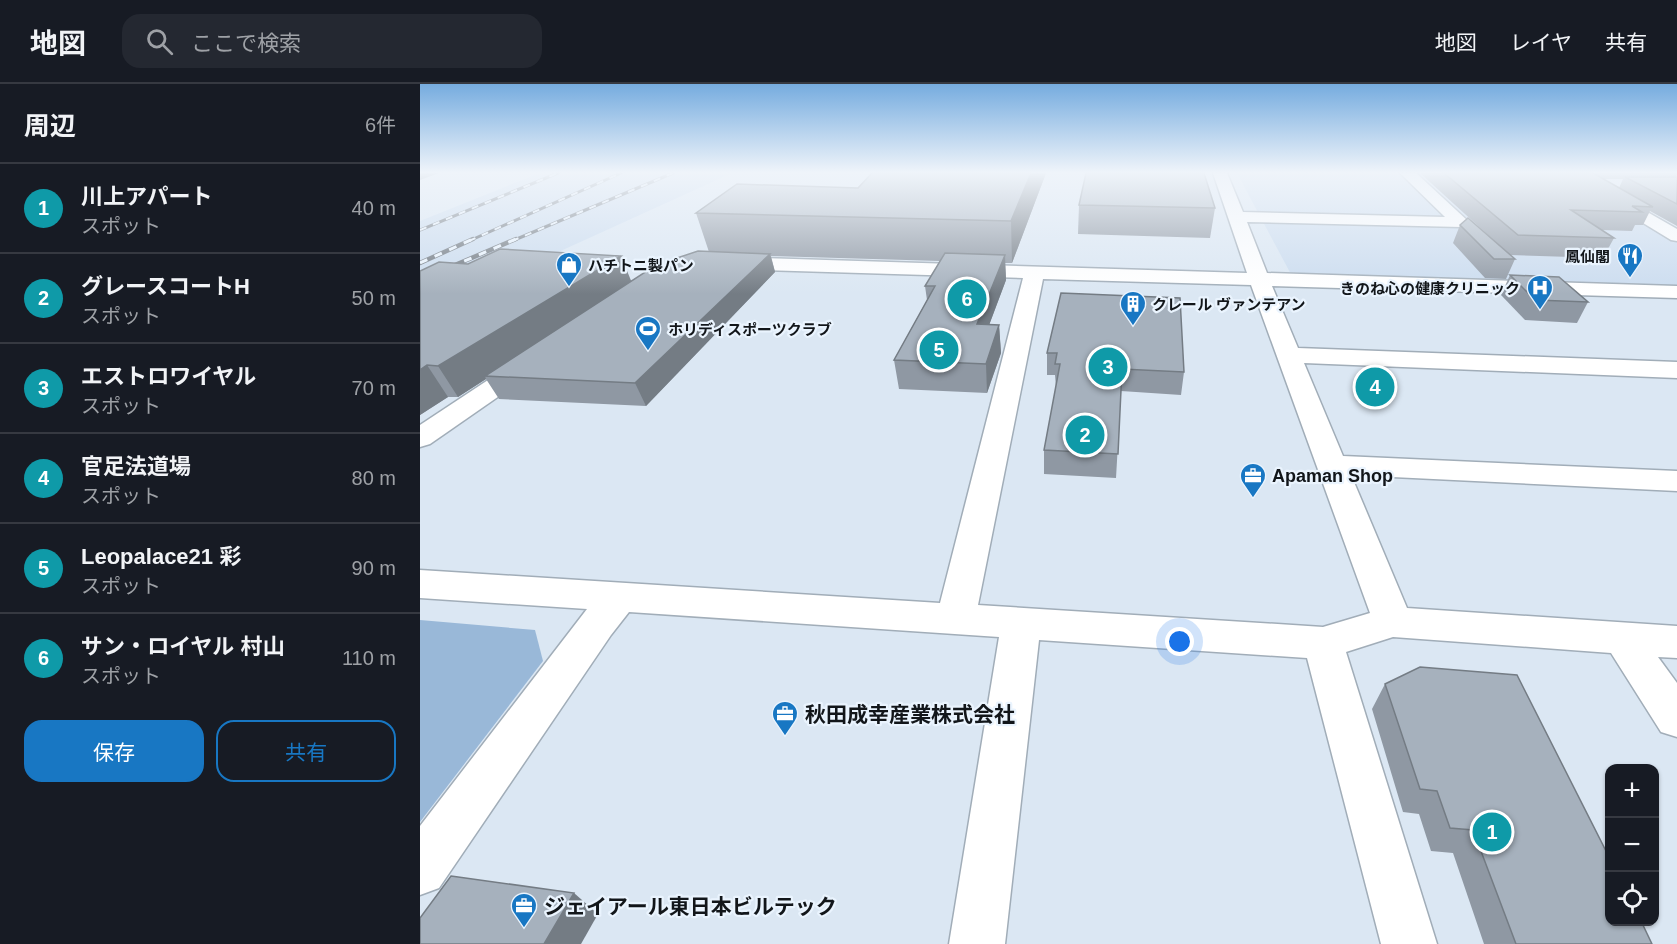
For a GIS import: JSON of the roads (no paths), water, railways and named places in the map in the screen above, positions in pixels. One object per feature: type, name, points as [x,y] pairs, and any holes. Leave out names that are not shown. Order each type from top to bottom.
[{"type":"street","points":[[1236,213],[1393,622]]},
{"type":"street","points":[[1451,213],[1476,237]]},
{"type":"street","points":[[1638,213],[1673,232]]},
{"type":"street","points":[[1237,217],[1461,222]]},
{"type":"street","points":[[712,263],[1677,292]]},
{"type":"street","points":[[1508,266],[1531,288]]},
{"type":"street","points":[[956,618],[1034,272]]},
{"type":"street","points":[[420,438],[544,354]]},
{"type":"street","points":[[1289,355],[1677,370]]},
{"type":"street","points":[[1334,465],[1677,481]]},
{"type":"street","points":[[420,584],[618,599],[956,618],[1323,643],[1393,622],[1677,642]]},
{"type":"street","points":[[420,868],[597,624],[618,599]]},
{"type":"street","points":[[977,944],[1021,623]]},
{"type":"street","points":[[1623,639],[1677,718]]},
{"type":"street","points":[[1323,643],[1409,944]]},
{"type":"railway","points":[[420,230],[461,213]]},
{"type":"railway","points":[[469,241],[531,213]]},
{"type":"railway","points":[[512,241],[578,213]]},
{"type":"railway","points":[[420,263],[473,239]]},
{"type":"railway","points":[[420,280],[516,239]]},
{"type":"place","name":"鳳仙閣","points":[[1630,279]]},
{"type":"place","name":"ハチトニ製パン","points":[[569,288]]},
{"type":"place","name":"サン・ロイヤル 村山","points":[[967,299]]},
{"type":"place","name":"きのね心の健康クリニック","points":[[1540,311]]},
{"type":"place","name":"クレール ヴァンテアン","points":[[1133,327]]},
{"type":"place","name":"Leopalace21 彩","points":[[939,350]]},
{"type":"place","name":"ホリディスポーツクラブ","points":[[648,352]]},
{"type":"place","name":"エストロワイヤル","points":[[1108,367]]},
{"type":"place","name":"官足法道場","points":[[1375,387]]},
{"type":"place","name":"グレースコートH","points":[[1085,435]]},
{"type":"place","name":"Apaman Shop","points":[[1253,499]]},
{"type":"place","name":"秋田成幸産業株式会社","points":[[785,737]]},
{"type":"place","name":"川上アパート","points":[[1492,832]]},
{"type":"place","name":"ジェイアール東日本ビルテック","points":[[524,929]]}]
